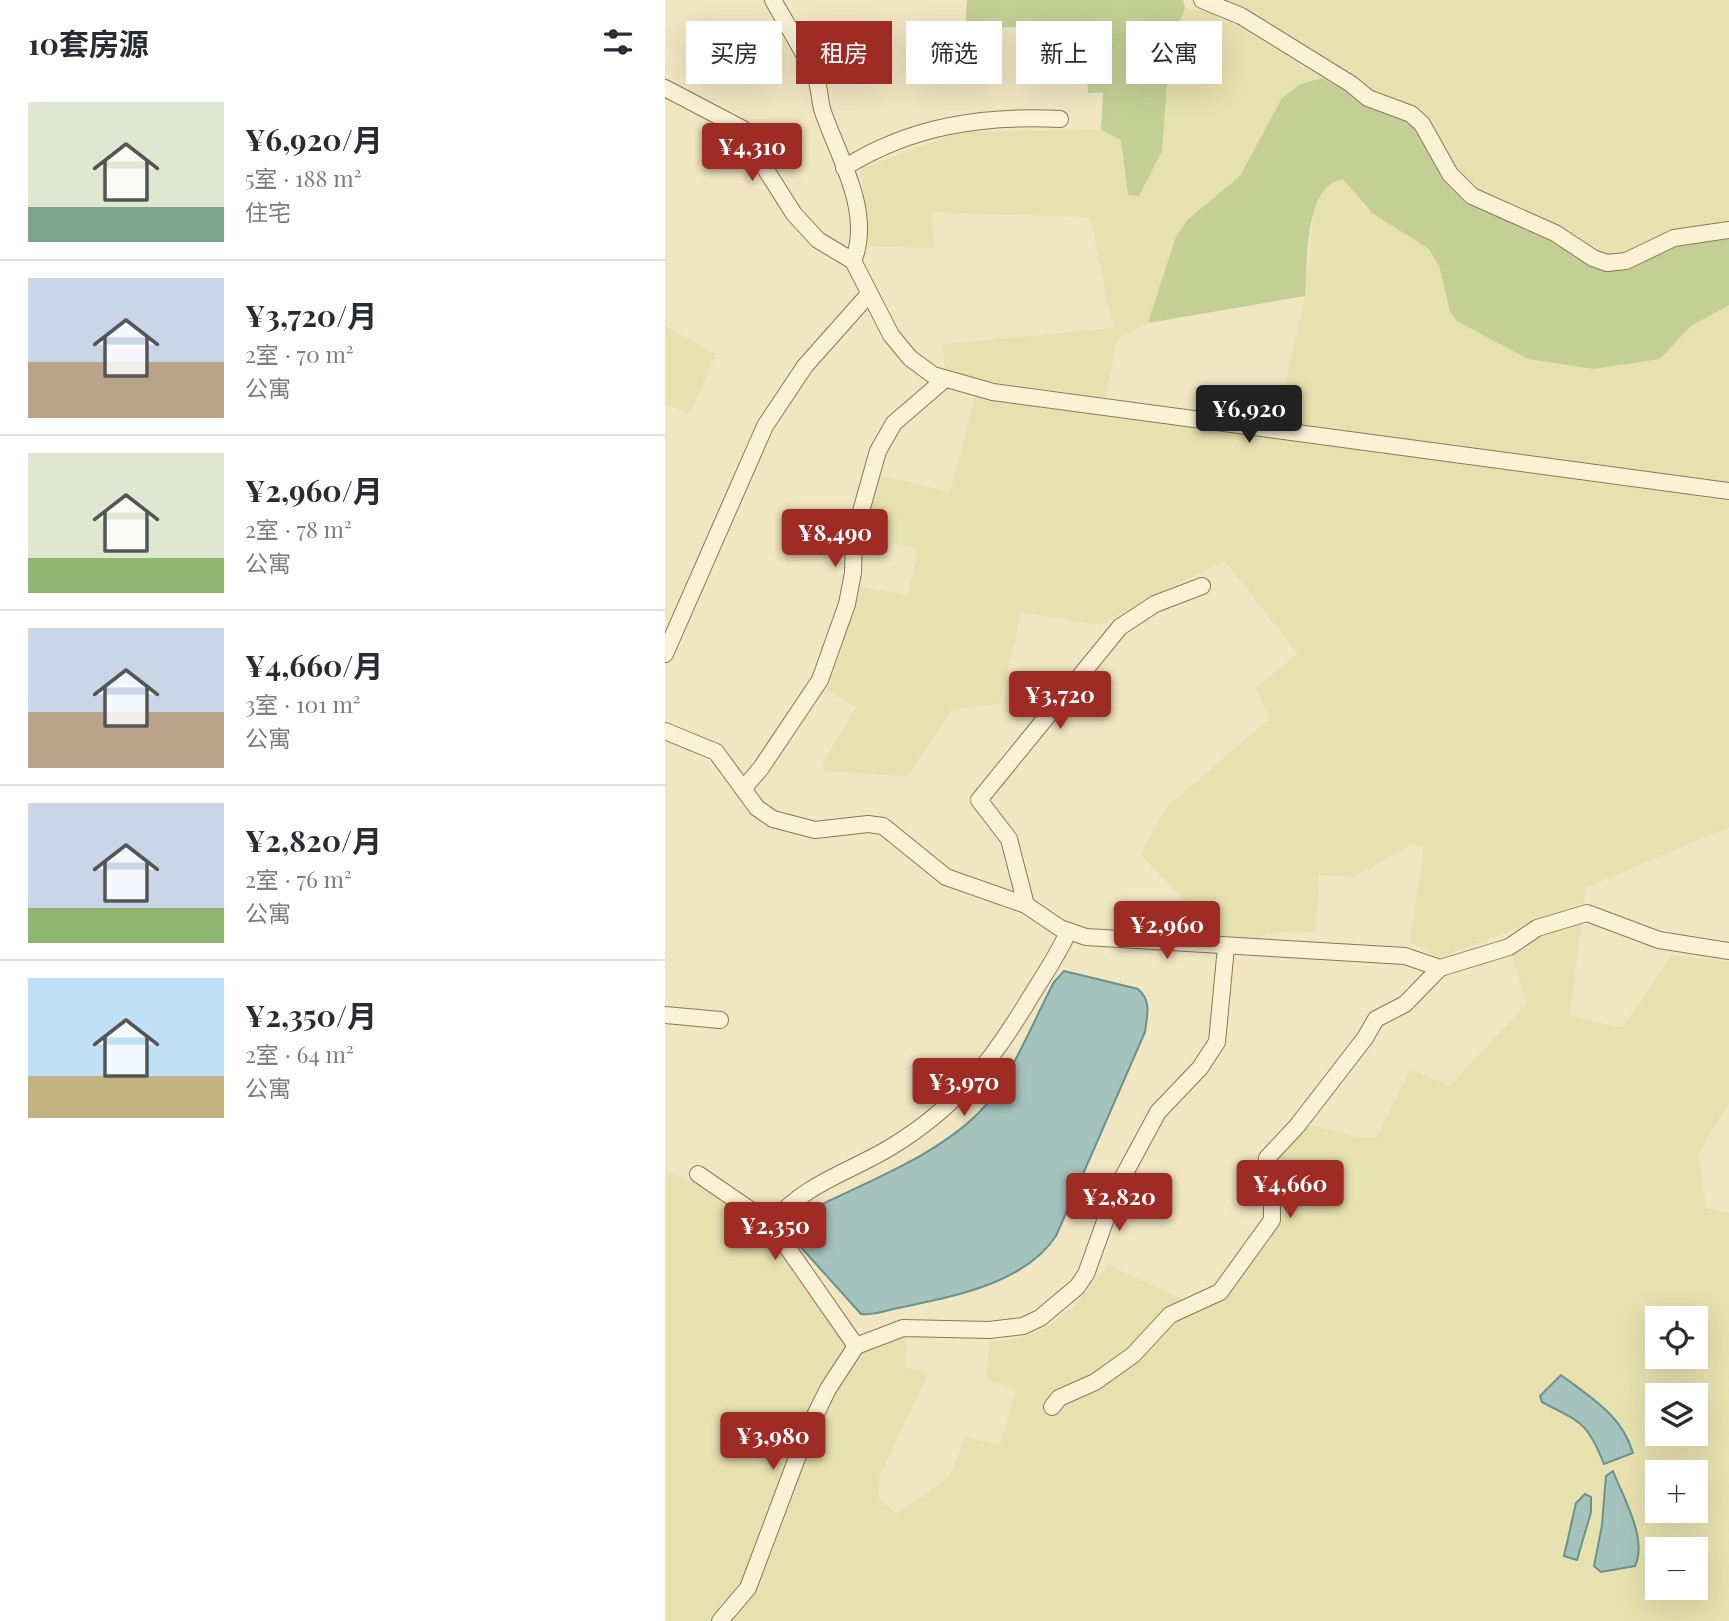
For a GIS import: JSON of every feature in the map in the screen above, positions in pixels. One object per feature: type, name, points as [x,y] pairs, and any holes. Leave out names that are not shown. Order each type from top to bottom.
[{"type":"street","points":[[773,0],[815,76],[822,110],[844,168],[859,227],[860,246],[853,261]]},
{"type":"street","points":[[1202,0],[1241,16],[1351,84],[1368,98],[1411,114],[1422,124],[1450,174],[1472,196],[1555,233],[1593,258],[1607,263],[1626,261],[1674,238],[1729,230]]},
{"type":"street","points":[[665,88],[743,129],[756,146],[766,170],[794,214],[818,240],[853,261],[900,347],[921,367],[944,380],[993,392],[1729,491]]},
{"type":"street","points":[[844,168],[887,144],[940,126],[994,120],[1060,119]]},
{"type":"street","points":[[665,654],[765,426],[805,366],[869,294]]},
{"type":"street","points":[[744,788],[761,768],[820,680],[847,604],[853,573],[854,536],[878,450],[894,423],[944,380]]},
{"type":"street","points":[[1026,905],[1009,839],[979,800],[1120,627],[1155,604],[1202,586]]},
{"type":"street","points":[[665,731],[716,752],[762,813],[804,829],[834,830],[868,824],[883,826],[916,849],[930,866],[946,877],[1026,905],[1068,932],[1086,937],[1226,947],[1268,946],[1405,956],[1440,968]]},
{"type":"street","points":[[1052,1407],[1059,1398],[1095,1382],[1133,1355],[1170,1315],[1220,1292],[1272,1220],[1272,1202],[1265,1175],[1267,1158],[1297,1126],[1365,1038],[1376,1019],[1405,1004],[1440,968],[1509,947],[1537,928],[1587,913],[1659,940],[1729,951]]},
{"type":"street","points":[[771,1224],[787,1205],[808,1188],[887,1149],[950,1106],[1005,1039],[1059,953],[1068,932]]},
{"type":"street","points":[[720,1621],[748,1588],[811,1423],[856,1346],[903,1328],[989,1330],[1023,1326],[1040,1318],[1077,1287],[1086,1274],[1117,1188],[1158,1112],[1201,1069],[1217,1042],[1226,947]]},
{"type":"street","points":[[665,1015],[720,1020]]},
{"type":"street","points":[[698,1174],[771,1224],[856,1346]]},
{"type":"shaded area","points":[[1222,0],[1729,0],[1729,222],[1672,230],[1624,254],[1608,255],[1596,251],[1558,226],[1477,189],[1456,170],[1428,120],[1415,107],[1372,91],[1356,77],[1245,10]]},
{"type":"shaded area","points":[[1185,8],[1217,13],[1322,78],[1300,84],[1282,98],[1240,176],[1187,220],[1175,239],[1148,323],[1117,339],[1106,398],[980,380],[945,370],[943,344],[1113,328],[1090,217],[931,212],[934,248],[868,246],[861,169],[958,132],[1101,130],[1121,140],[1128,194],[1168,84],[1222,84],[1222,21],[1180,21]]},
{"type":"shaded area","points":[[1344,178],[1364,206],[1429,249],[1440,269],[1450,312],[1660,359],[1691,326],[1729,305],[1729,485],[1277,421],[1305,296],[1314,208],[1324,188],[1332,180]]},
{"type":"shaded area","points":[[665,326],[716,354],[690,414],[665,404]]},
{"type":"shaded area","points":[[976,394],[1729,501],[1729,827],[1586,888],[1584,903],[1438,958],[1410,942],[1424,847],[1413,843],[1355,877],[1319,875],[1315,931],[1266,933],[1255,942],[1195,937],[1192,908],[1140,854],[1167,807],[1269,719],[1256,687],[1298,654],[1225,561],[1142,601],[1102,625],[1022,612],[999,704],[953,709],[907,776],[824,771],[823,763],[856,707],[827,690],[861,587],[908,595],[918,549],[863,537],[874,474],[950,492]]},
{"type":"shaded area","points":[[1582,920],[1570,1015],[1622,1028],[1672,955],[1729,962],[1729,1103],[1698,1155],[1706,1208],[1729,1213],[1729,1621],[665,1621],[665,1176],[668,1172],[707,1189],[768,1234],[858,1353],[907,1336],[906,1367],[928,1374],[879,1477],[878,1497],[897,1514],[949,1477],[966,1437],[1000,1445],[1016,1388],[987,1380],[989,1342],[1020,1338],[1049,1326],[1072,1308],[1108,1265],[1185,1300],[1222,1297],[1282,1211],[1271,1171],[1274,1157],[1311,1125],[1360,1138],[1377,1137],[1411,1069],[1450,1086],[1527,1003],[1511,953],[1544,930]]},
{"type":"green space","points":[[967,0],[1183,0],[1185,8],[1180,21],[1126,21],[1126,84],[1167,84],[1162,151],[1139,196],[1128,195],[1121,140],[1101,130],[1103,93],[1088,93],[1088,84],[1112,84],[1112,21],[1016,21],[1016,27],[1002,27],[1002,21],[966,21]]},
{"type":"green space","points":[[1322,78],[1369,104],[1396,111],[1413,125],[1441,173],[1597,266],[1674,242],[1729,237],[1729,305],[1691,326],[1660,359],[1594,369],[1528,359],[1457,321],[1450,312],[1440,269],[1429,249],[1372,213],[1343,179],[1330,185],[1314,210],[1308,246],[1305,296],[1148,323],[1175,239],[1187,220],[1240,176],[1282,98],[1300,84]]},
{"type":"water","points":[[1064,971],[1138,989],[1147,1003],[1147,1014],[1145,1032],[1056,1236],[1043,1252],[1026,1265],[987,1285],[944,1298],[861,1314],[798,1244],[797,1231],[801,1219],[806,1212],[925,1153],[968,1123],[986,1105],[1005,1078],[1054,982]]},
{"type":"water","points":[[1561,1375],[1604,1408],[1621,1428],[1633,1453],[1604,1464],[1593,1439],[1581,1425],[1542,1402],[1540,1396]]},
{"type":"water","points":[[1613,1471],[1633,1518],[1638,1555],[1635,1566],[1601,1572],[1594,1566],[1602,1525],[1606,1476]]},
{"type":"water","points":[[1585,1494],[1591,1497],[1591,1512],[1577,1560],[1564,1556],[1576,1503]]}]
